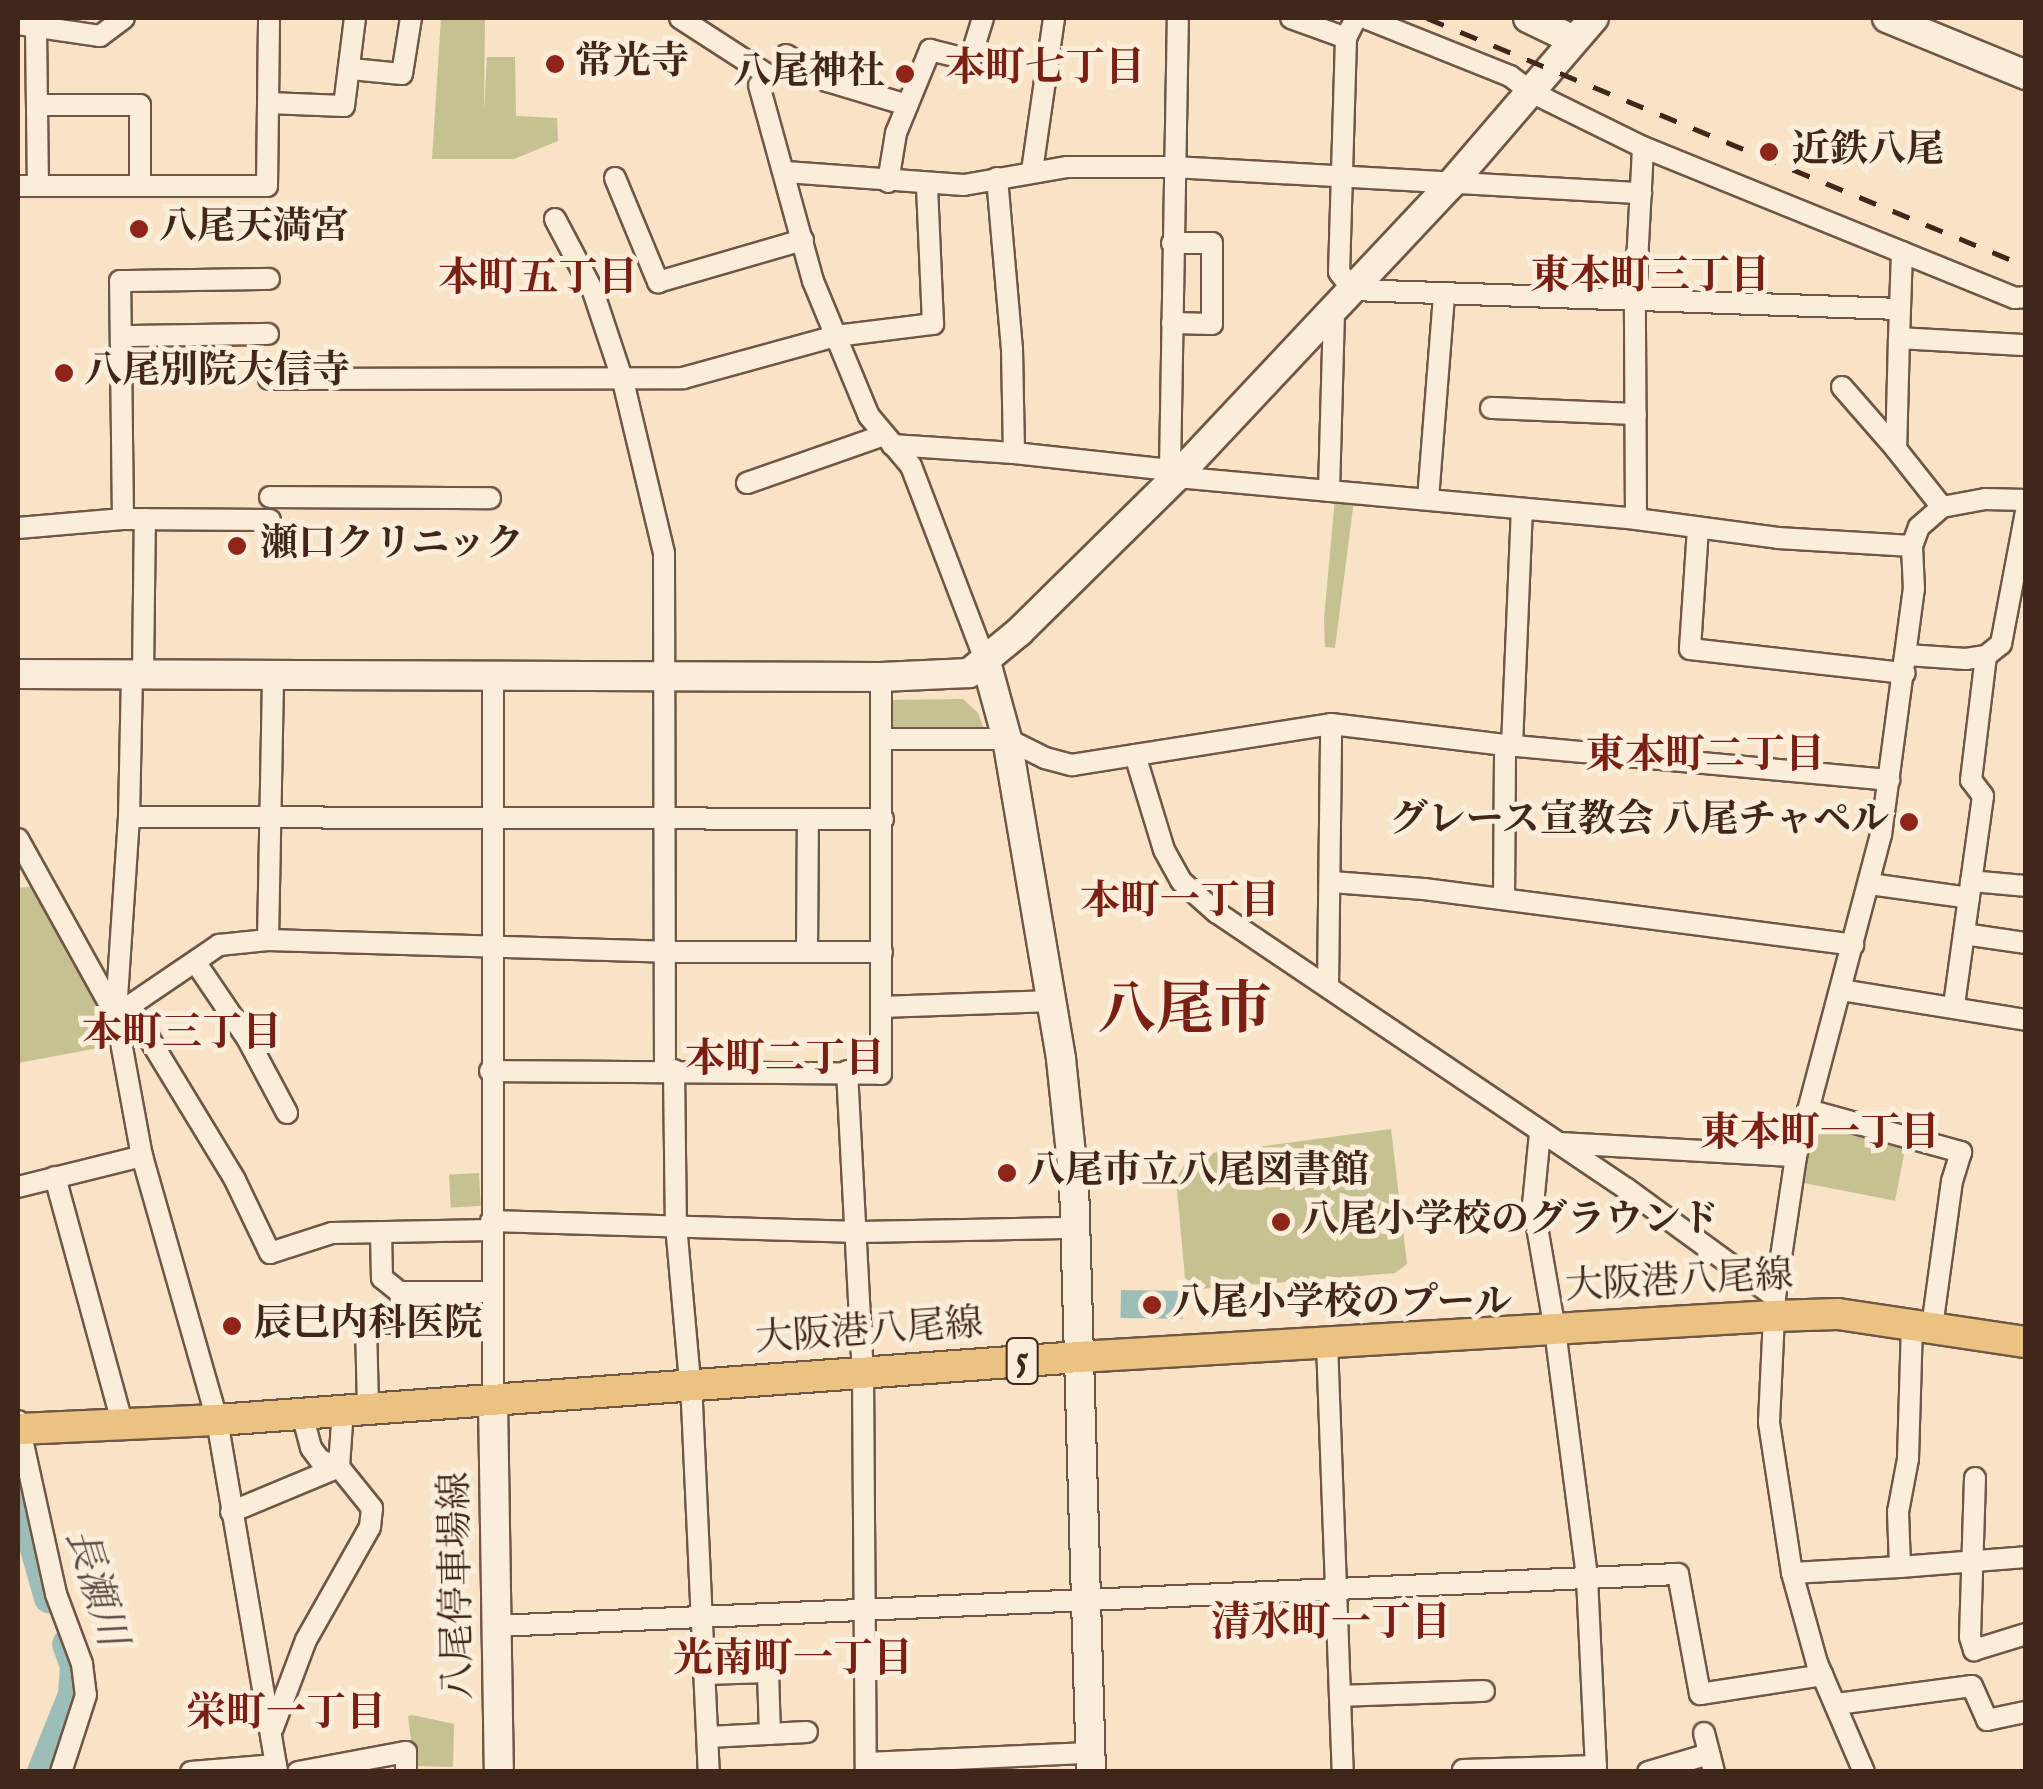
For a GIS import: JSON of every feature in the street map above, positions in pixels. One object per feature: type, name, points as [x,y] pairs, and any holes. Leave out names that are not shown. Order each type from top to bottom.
[{"type":"main road","name":"大阪港八尾線","points":[[18,1426],[217,1420],[1078,1357],[1556,1330],[1774,1307],[2026,1342]]},
{"type":"street","points":[[124,18],[100,36],[36,24],[28,186],[268,186],[268,18]]},
{"type":"street","points":[[268,103],[344,106],[356,18]]},
{"type":"street","points":[[351,69],[402,74],[411,18]]},
{"type":"street","points":[[680,18],[764,80],[813,281],[869,416],[911,466],[986,662],[1007,739],[1061,1059],[1076,1228],[1091,1762],[866,1767],[864,1373],[859,1232],[846,1071]]},
{"type":"street","points":[[888,182],[896,133],[930,50],[970,60],[983,18]]},
{"type":"street","points":[[1032,171],[1054,18]]},
{"type":"street","points":[[1173,473],[1172,242],[1178,18]]},
{"type":"street","points":[[1291,18],[1346,38]]},
{"type":"street","points":[[1356,18],[1346,38],[1339,272],[1353,290],[1899,310]]},
{"type":"street","points":[[1365,18],[1510,76],[1532,92],[1643,147],[2015,298],[2026,297]]},
{"type":"street","points":[[1528,18],[1574,40]]},
{"type":"street","points":[[18,674],[881,677],[969,673],[986,662],[1334,312],[1594,18]]},
{"type":"street","points":[[1887,18],[2026,75]]},
{"type":"street","points":[[786,55],[827,81],[908,105]]},
{"type":"street","points":[[30,100],[140,105],[140,186]]},
{"type":"street","points":[[1636,519],[1635,301],[1643,147]]},
{"type":"street","points":[[786,172],[964,185],[1032,171],[1173,168],[1640,193]]},
{"type":"street","points":[[615,178],[658,282],[803,240]]},
{"type":"street","points":[[997,178],[1012,349],[1014,453]]},
{"type":"street","points":[[269,379],[623,381],[724,370],[836,336],[934,324],[927,185]]},
{"type":"street","points":[[554,219],[593,291],[623,381],[664,553],[667,677],[663,818],[669,1070],[676,1224],[692,1387],[709,1772]]},
{"type":"street","points":[[1172,242],[1212,243],[1212,324],[1172,324]]},
{"type":"street","points":[[1896,450],[1902,252]]},
{"type":"street","points":[[122,519],[124,336],[120,281],[269,279]]},
{"type":"street","points":[[1428,499],[1444,295]]},
{"type":"street","points":[[1329,490],[1334,312]]},
{"type":"street","points":[[124,336],[268,334]]},
{"type":"street","points":[[1899,338],[2026,344]]},
{"type":"street","points":[[1842,387],[1942,508]]},
{"type":"street","points":[[1491,408],[1636,414]]},
{"type":"street","points":[[747,483],[888,440],[1329,490],[1912,546]]},
{"type":"street","points":[[270,497],[490,498]]},
{"type":"street","points":[[1864,1772],[1822,1675],[1792,1573],[1769,1422],[1774,1307],[1796,1156],[1870,884],[1889,780],[1914,590],[1912,546],[1918,527],[1942,508],[1985,499],[2026,500]]},
{"type":"street","points":[[1504,899],[1522,508]]},
{"type":"street","points":[[1698,528],[1690,650],[1906,664],[1986,656],[2001,644],[2026,512]]},
{"type":"street","points":[[18,528],[122,519],[270,520]]},
{"type":"street","points":[[146,519],[129,816],[123,1011],[142,1156],[217,1420],[276,1768],[191,1772]]},
{"type":"street","points":[[1954,1006],[1983,796],[1971,780],[1986,656]]},
{"type":"street","points":[[268,940],[274,676]]},
{"type":"street","points":[[493,676],[490,1226],[494,1400]]},
{"type":"street","points":[[490,1070],[881,1074],[881,677]]},
{"type":"street","points":[[1328,987],[1331,724]]},
{"type":"street","points":[[882,739],[1007,739],[1045,758],[1072,765],[1331,724],[1509,746],[1889,780]]},
{"type":"street","points":[[1135,755],[1164,850],[1181,881],[1252,938],[1559,1143],[1774,1307]]},
{"type":"street","points":[[129,816],[884,819]]},
{"type":"street","points":[[807,951],[808,819]]},
{"type":"street","points":[[18,839],[123,1011],[235,1180],[270,1252],[332,1233],[490,1226],[676,1224],[859,1232],[1076,1228]]},
{"type":"street","points":[[1332,882],[1504,899],[1853,945]]},
{"type":"street","points":[[1870,884],[1970,890],[2026,886]]},
{"type":"street","points":[[1964,934],[2026,943]]},
{"type":"street","points":[[123,1011],[219,945],[268,940],[667,952],[882,952]]},
{"type":"street","points":[[196,963],[247,1038],[287,1113]]},
{"type":"street","points":[[1840,990],[2026,1020]]},
{"type":"street","points":[[884,1007],[1051,1001]]},
{"type":"street","points":[[1808,1110],[1961,1152],[1922,1326],[1908,1458],[1898,1512],[1900,1566]]},
{"type":"street","points":[[1463,1770],[1596,1769],[1587,1578],[1556,1330],[1533,1204],[1540,1132]]},
{"type":"street","points":[[1559,1143],[1796,1156]]},
{"type":"street","points":[[18,1186],[142,1156]]},
{"type":"street","points":[[56,1177],[123,1424]]},
{"type":"street","points":[[381,1232],[382,1278],[399,1292],[492,1292]]},
{"type":"street","points":[[340,1467],[355,1408],[366,1323],[492,1322]]},
{"type":"street","points":[[1327,1343],[1343,1772]]},
{"type":"street","name":"八尾停車場線","points":[[494,1400],[499,1772]]},
{"type":"street","points":[[271,1734],[306,1640],[370,1527],[372,1508],[340,1467],[320,1460],[311,1448],[302,1414]]},
{"type":"street","points":[[18,1426],[56,1594],[82,1664],[86,1695],[61,1772]]},
{"type":"street","points":[[231,1512],[340,1467]]},
{"type":"street","points":[[1975,1478],[1970,1637],[1974,1650],[2026,1634]]},
{"type":"street","points":[[1792,1573],[2026,1558]]},
{"type":"street","points":[[496,1626],[1678,1574],[1700,1694],[1822,1675]]},
{"type":"street","points":[[706,1674],[768,1672],[770,1734]]},
{"type":"street","points":[[1837,1704],[1972,1686],[1987,1720],[2026,1712]]},
{"type":"street","points":[[1340,1696],[1484,1690]]},
{"type":"street","points":[[708,1737],[807,1732]]},
{"type":"street","points":[[298,1772],[406,1752],[406,1772]]},
{"type":"street","points":[[1648,1772],[1709,1753]]},
{"type":"shaded area","points":[[441,18],[485,18],[484,111],[487,57],[515,57],[516,116],[557,118],[558,141],[514,159],[432,159]]},
{"type":"shaded area","points":[[1335,498],[1354,500],[1335,648],[1325,647],[1324,619]]},
{"type":"shaded area","points":[[963,699],[978,713],[985,732],[896,732],[890,725],[889,700]]},
{"type":"shaded area","points":[[37,886],[93,996],[109,1046],[18,1063],[18,888]]},
{"type":"shaded area","points":[[1815,1120],[1907,1138],[1895,1201],[1803,1183]]},
{"type":"shaded area","points":[[1391,1129],[1407,1264],[1395,1273],[1200,1289],[1185,1278],[1176,1179],[1190,1156]]},
{"type":"shaded area","points":[[479,1173],[481,1206],[451,1208],[449,1175]]},
{"type":"shaded area","points":[[408,1716],[454,1724],[453,1767],[414,1766]]},
{"type":"water","name":"八尾小学校のプール","points":[[1121,1290],[1183,1291],[1183,1319],[1121,1318]]},
{"type":"waterway","name":"長瀬川","points":[[18,1485],[50,1598]]},
{"type":"waterway","name":"長瀬川","points":[[43,1772],[74,1695],[76,1666],[68,1644]]},
{"type":"railway","points":[[1427,18],[2026,266]]},
{"type":"place","name":"常光寺","points":[[555,64]]},
{"type":"place","name":"八尾神社","points":[[905,74]]},
{"type":"place","name":"近鉄八尾","points":[[1769,152]]},
{"type":"place","name":"八尾天満宮","points":[[139,229]]},
{"type":"place","name":"八尾別院大信寺","points":[[64,373]]},
{"type":"place","name":"瀬口クリニック","points":[[237,546]]},
{"type":"place","name":"グレース宣教会 八尾チャペル","points":[[1909,822]]},
{"type":"place","name":"八尾市立八尾図書館","points":[[1007,1173]]},
{"type":"place","name":"八尾小学校のグラウンド","points":[[1281,1222]]},
{"type":"place","name":"八尾小学校のプール","points":[[1152,1305]]},
{"type":"place","name":"辰巳内科医院","points":[[232,1326]]},
{"type":"district","name":"本町七丁目","points":[[1045,70]]},
{"type":"district","name":"東本町三丁目","points":[[1650,278]]},
{"type":"district","name":"本町五丁目","points":[[538,280]]},
{"type":"district","name":"東本町二丁目","points":[[1705,757]]},
{"type":"district","name":"本町一丁目","points":[[1180,903]]},
{"type":"district","name":"八尾市","points":[[1185,1012]]},
{"type":"district","name":"本町三丁目","points":[[182,1035]]},
{"type":"district","name":"本町二丁目","points":[[785,1061]]},
{"type":"district","name":"東本町一丁目","points":[[1820,1135]]},
{"type":"district","name":"清水町一丁目","points":[[1331,1625]]},
{"type":"district","name":"光南町一丁目","points":[[793,1661]]},
{"type":"district","name":"栄町一丁目","points":[[286,1715]]}]
